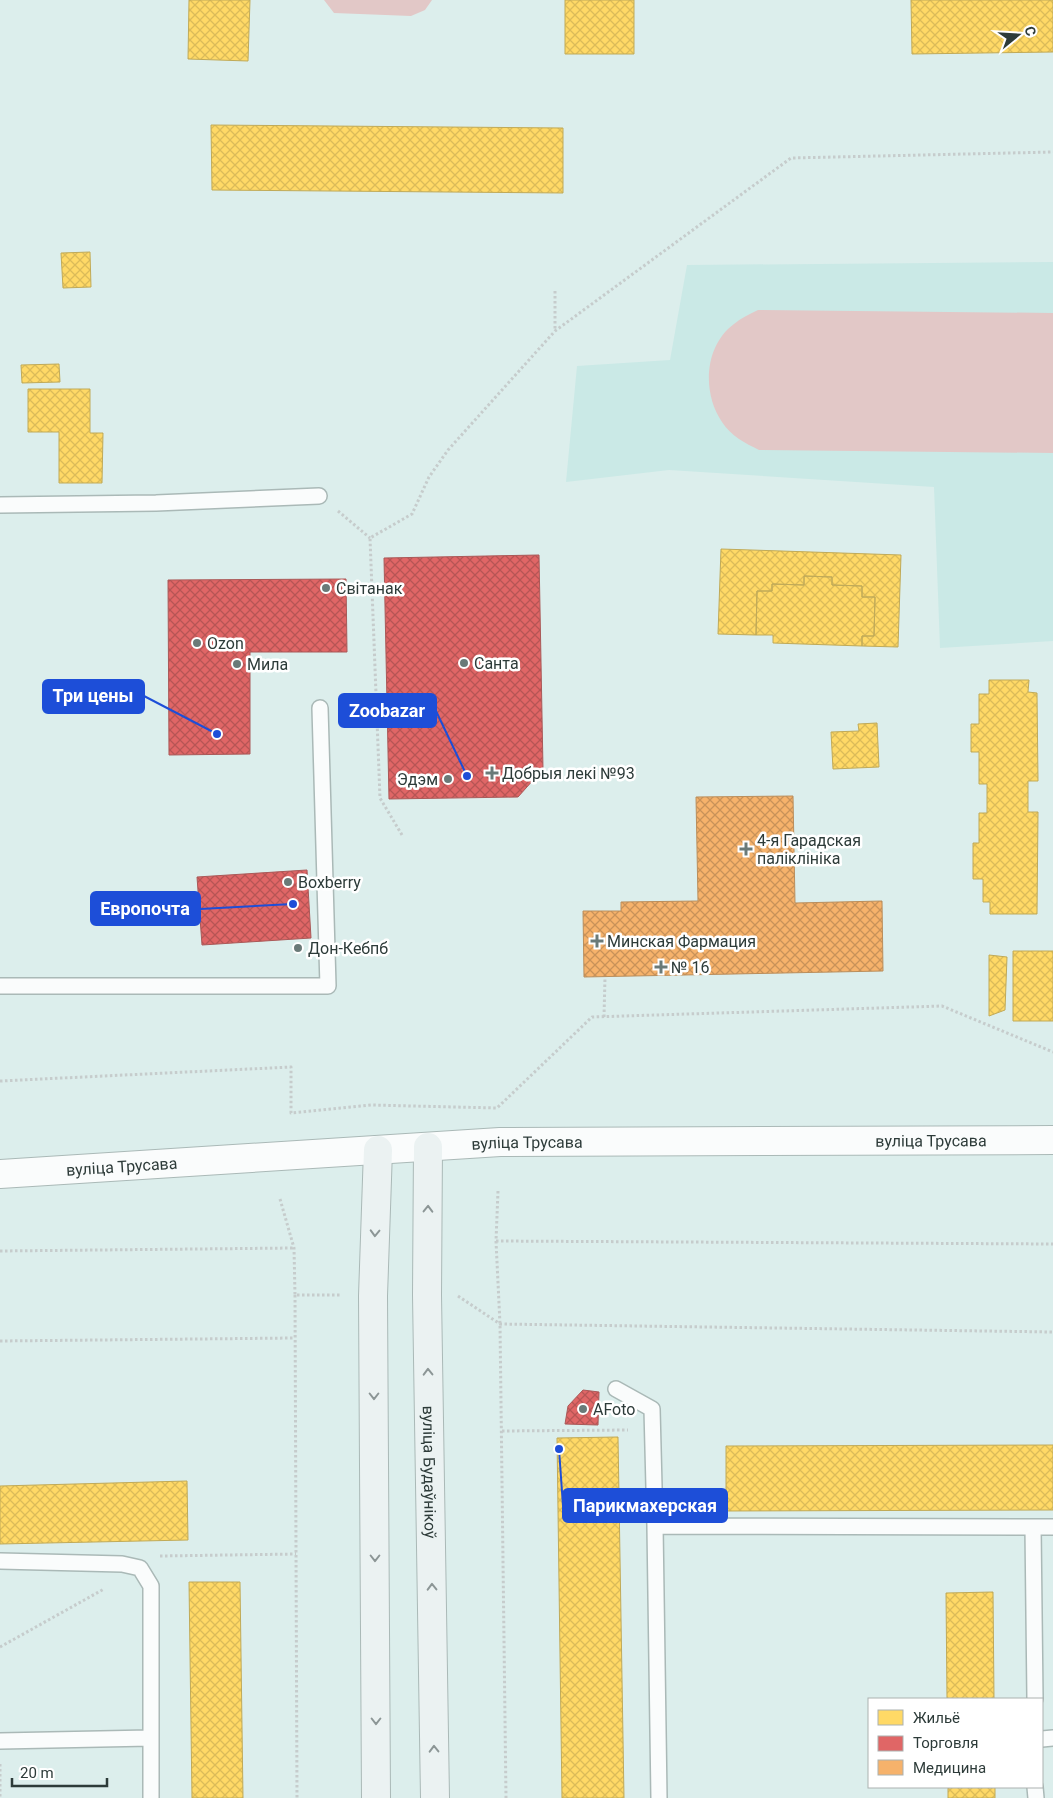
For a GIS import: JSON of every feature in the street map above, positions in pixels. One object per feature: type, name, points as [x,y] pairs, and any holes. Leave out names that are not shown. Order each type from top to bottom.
[{"type":"street","name":"вуліца Трусава","points":[[0,1174],[510,1142],[1053,1140]]},
{"type":"street","name":"вуліца Будаўнікоў","points":[[428,1147],[426,1295],[435,1798]]},
{"type":"street","points":[[376,1798],[373,1296],[378,1150]]},
{"type":"lane","points":[[0,505],[156,503],[319,496]]},
{"type":"lane","points":[[0,986],[328,986],[320,708]]},
{"type":"lane","points":[[616,1389],[652,1409],[659,1798]]},
{"type":"lane","points":[[655,1526],[1053,1527]]},
{"type":"lane","points":[[1033,1527],[1034,1698]]},
{"type":"lane","points":[[0,1561],[122,1564],[140,1568],[151,1586],[151,1798]]},
{"type":"lane","points":[[0,1741],[150,1738]]},
{"type":"path","points":[[370,538],[412,514],[429,477],[448,450],[554,330],[791,158],[1053,152]]},
{"type":"path","points":[[554,291],[554,330]]},
{"type":"path","points":[[319,496],[370,538],[380,798],[402,835]]},
{"type":"path","points":[[604,1017],[605,976]]},
{"type":"path","points":[[0,1081],[291,1067],[291,1113],[371,1105],[497,1108],[592,1017],[942,1006],[1053,1052]]},
{"type":"path","points":[[498,1191],[496,1241],[502,1431],[506,1798]]},
{"type":"path","points":[[280,1199],[294,1248],[297,1798]]},
{"type":"path","points":[[496,1241],[1053,1244]]},
{"type":"path","points":[[0,1251],[294,1248]]},
{"type":"path","points":[[295,1295],[342,1295]]},
{"type":"path","points":[[458,1296],[500,1324],[1053,1332]]},
{"type":"path","points":[[0,1341],[294,1338]]},
{"type":"path","points":[[502,1431],[634,1430]]},
{"type":"path","points":[[0,1761],[0,1798]]},
{"type":"shaded area","points":[[324,0],[432,0],[425,10],[411,16],[334,13]]},
{"type":"shaded area","points":[[1053,262],[1053,641],[940,648],[934,487],[669,470],[566,482],[577,366],[670,360],[687,265]]},
{"type":"shaded area","points":[[758,310],[1053,313],[1053,453],[759,450],[739,439],[722,422],[711,398],[709,384],[709,370],[712,357],[724,333],[734,324]]},
{"type":"building: Жильё","points":[[189,0],[250,0],[248,61],[188,59]]},
{"type":"building: Жильё","points":[[565,0],[634,0],[634,54],[565,54]]},
{"type":"building: Жильё","points":[[911,0],[1053,0],[1053,52],[912,54]]},
{"type":"building: Жильё","points":[[211,125],[563,128],[563,193],[212,190]]},
{"type":"building: Жильё","points":[[90,252],[91,287],[63,288],[61,253]]},
{"type":"building: Жильё","points":[[59,364],[60,382],[22,383],[21,365]]},
{"type":"building: Жильё","points":[[28,389],[90,389],[90,433],[103,433],[102,483],[59,483],[59,432],[28,432]]},
{"type":"building: Жильё","points":[[721,549],[901,555],[898,647],[862,646],[862,636],[874,636],[875,597],[862,597],[862,586],[832,585],[832,577],[804,576],[804,585],[772,584],[772,591],[757,591],[756,635],[718,634]]},
{"type":"building: Жильё","points":[[804,576],[832,577],[832,585],[862,586],[862,597],[875,597],[874,636],[862,636],[862,646],[773,643],[773,635],[756,635],[757,591],[772,591],[772,584],[804,585]]},
{"type":"building: Жильё","points":[[989,680],[1029,680],[1028,692],[1037,693],[1038,781],[1028,781],[1028,812],[1038,812],[1037,914],[990,914],[990,902],[983,902],[983,879],[973,879],[973,843],[979,843],[979,813],[987,813],[987,784],[979,784],[979,752],[971,752],[971,724],[979,724],[979,694],[989,694]]},
{"type":"building: Жильё","points":[[877,723],[879,767],[833,769],[831,732],[859,731],[858,724]]},
{"type":"building: Жильё","points":[[1013,951],[1053,951],[1053,1021],[1013,1021]]},
{"type":"building: Жильё","points":[[989,955],[1007,957],[1005,1010],[989,1016]]},
{"type":"building: Жильё","points":[[618,1437],[624,1798],[562,1798],[557,1438]]},
{"type":"building: Жильё","points":[[1053,1445],[1053,1510],[726,1511],[726,1446]]},
{"type":"building: Жильё","points":[[187,1481],[188,1540],[0,1544],[0,1486]]},
{"type":"building: Жильё","points":[[189,1582],[240,1582],[243,1798],[192,1798]]},
{"type":"building: Жильё","points":[[993,1592],[994,1698],[947,1698],[946,1593]]},
{"type":"building: Жильё","points":[[948,1788],[995,1788],[995,1798],[948,1798]]},
{"type":"building: Торговля","name":"Санта","points":[[539,555],[543,769],[518,797],[389,799],[384,558]]},
{"type":"building: Торговля","points":[[346,579],[347,652],[250,652],[250,754],[169,755],[168,580]]},
{"type":"building: Торговля","points":[[307,870],[311,938],[202,945],[197,877]]},
{"type":"building: Торговля","points":[[583,1390],[599,1392],[598,1425],[565,1424],[568,1406]]},
{"type":"building: Медицина","name":"4-я Гарадская паліклініка","points":[[793,796],[795,903],[882,901],[883,971],[584,977],[583,911],[621,911],[621,902],[698,901],[696,797]]},
{"type":"place","name":"Світанак","points":[[326,588]]},
{"type":"place","name":"Ozon","points":[[197,643]]},
{"type":"place","name":"Санта","points":[[464,663]]},
{"type":"place","name":"Мила","points":[[237,664]]},
{"type":"place","name":"Три цены","points":[[217,734]]},
{"type":"place","name":"Добрыя лекі №93","points":[[492,773]]},
{"type":"place","name":"Zoobazar","points":[[467,776]]},
{"type":"place","name":"Эдэм","points":[[448,779]]},
{"type":"place","name":"4-я Гарадская паліклініка","points":[[746,849]]},
{"type":"place","name":"Boxberry","points":[[288,882]]},
{"type":"place","name":"Европочта","points":[[293,904]]},
{"type":"place","name":"Минская Фармация","points":[[597,941]]},
{"type":"place","name":"Дон-Кебпб","points":[[298,948]]},
{"type":"place","name":"№ 16","points":[[661,967]]},
{"type":"place","name":"AFoto","points":[[583,1409]]},
{"type":"place","name":"Парикмахерская","points":[[559,1449]]}]
